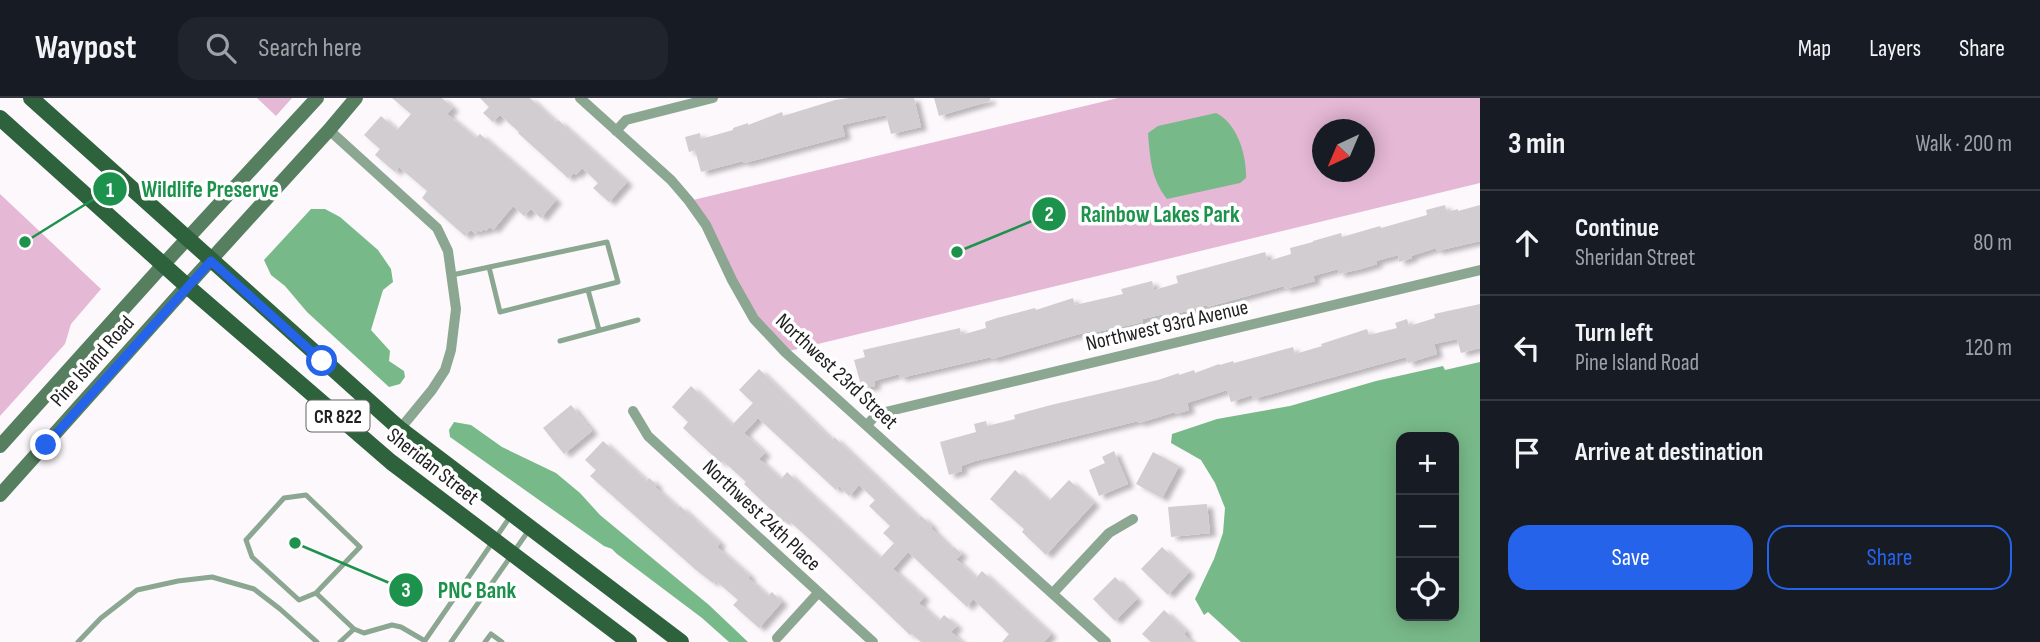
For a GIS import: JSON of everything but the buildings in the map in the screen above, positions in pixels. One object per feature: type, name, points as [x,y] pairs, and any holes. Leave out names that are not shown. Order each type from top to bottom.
[{"type":"main road","name":"Sheridan Street","points":[[31,98],[400,429],[681,642]]},
{"type":"main road","name":"Pine Island Road","points":[[0,446],[317,98]]},
{"type":"main road","name":"Pine Island Road","points":[[0,495],[356,98]]},
{"type":"main road","name":"Sheridan Street","points":[[0,118],[187,286],[391,462],[629,642]]},
{"type":"street","name":"Northwest 23rd Street","points":[[580,98],[671,180],[689,201],[706,225],[754,319],[785,352],[1106,642]]},
{"type":"street","points":[[616,131],[626,120],[713,98]]},
{"type":"street","name":"Sheridan Street","points":[[329,130],[437,228],[448,251],[456,309],[452,350],[445,370],[432,390],[400,429]]},
{"type":"street","name":"Northwest 93rd Avenue","points":[[867,425],[877,414],[1480,270]]},
{"type":"street","name":"Northwest 24th Place","points":[[633,411],[648,436],[873,642]]},
{"type":"street","points":[[1053,593],[1109,533],[1133,519]]},
{"type":"street","points":[[777,638],[818,593]]},
{"type":"lane","points":[[451,276],[489,267],[607,242],[618,282],[500,312],[489,267]]},
{"type":"lane","points":[[588,289],[599,330]]},
{"type":"lane","points":[[560,341],[638,320]]},
{"type":"lane","points":[[306,495],[360,547],[316,593],[299,600],[252,557],[246,540],[284,498],[306,495]]},
{"type":"lane","points":[[316,593],[354,629],[364,633],[392,625],[401,627],[425,642],[512,514]]},
{"type":"lane","points":[[451,642],[530,528]]},
{"type":"lane","points":[[78,642],[101,618],[137,590],[212,577],[254,589],[317,642]]},
{"type":"lane","points":[[340,642],[354,629]]},
{"type":"lane","points":[[485,642],[491,634],[502,642]]},
{"type":"shaded area","points":[[257,98],[292,98],[276,116]]},
{"type":"shaded area","points":[[1118,98],[1480,98],[1480,183],[785,352],[765,332],[689,201]]},
{"type":"shaded area","points":[[1216,113],[1230,124],[1235,132],[1245,160],[1246,178],[1240,183],[1167,199],[1154,176],[1148,133],[1158,126]]},
{"type":"shaded area","points":[[0,194],[101,289],[71,324],[65,344],[0,416]]},
{"type":"shaded area","points":[[311,209],[325,209],[340,217],[378,250],[391,269],[393,282],[383,290],[371,330],[390,351],[389,361],[404,371],[405,377],[400,384],[389,387],[271,275],[264,260]]},
{"type":"shaded area","points":[[1480,362],[1480,642],[1241,642],[1208,612],[1204,615],[1195,599],[1223,533],[1225,508],[1215,483],[1201,460],[1171,443],[1172,434],[1217,419],[1290,406],[1376,381],[1443,366],[1445,370]]},
{"type":"shaded area","points":[[454,422],[471,425],[502,447],[556,473],[580,493],[600,515],[709,605],[748,642],[729,642],[612,549],[450,437],[449,430]]},
{"type":"place","name":"Wildlife Preserve","points":[[25,242]]},
{"type":"place","name":"Rainbow Lakes Park","points":[[957,252]]},
{"type":"place","name":"PNC Bank","points":[[295,543]]},
{"type":"route","points":[[46,445],[211,261],[322,361]]}]
